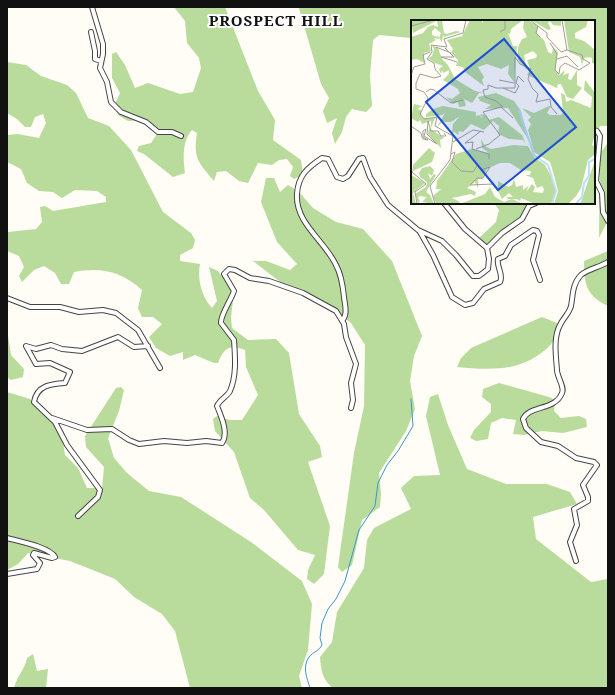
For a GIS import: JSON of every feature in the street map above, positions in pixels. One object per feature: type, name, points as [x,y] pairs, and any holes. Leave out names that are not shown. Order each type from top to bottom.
[{"type":"street","points":[[92,7],[103,44],[103,54],[100,68],[107,82],[110,98],[116,108],[128,116],[146,122],[158,132],[172,132],[181,136]]},
{"type":"street","points":[[91,32],[96,54],[95,60],[101,61]]},
{"type":"street","points":[[595,130],[598,132],[600,136],[596,181],[603,195],[603,212],[608,221]]},
{"type":"street","points":[[342,321],[346,313],[336,265],[308,227],[297,205],[297,187],[304,172],[322,158],[326,158],[332,164],[337,176],[345,179],[359,159],[363,158],[368,174],[384,200],[418,230],[442,241],[456,254],[473,276],[483,274],[488,269],[489,259],[487,248],[465,229],[445,204]]},
{"type":"street","points":[[487,248],[502,233],[520,220],[529,206],[534,204]]},
{"type":"street","points":[[418,230],[433,256],[452,297],[465,305],[473,303],[483,290],[500,282],[502,278],[497,263],[498,259],[504,256],[511,246],[533,230],[538,231],[539,235],[533,260],[540,280]]},
{"type":"street","points":[[576,561],[570,542],[577,525],[574,509],[588,501],[583,485],[597,464],[576,458],[558,446],[541,442],[526,428],[523,419],[527,414],[553,404],[561,395],[563,389],[557,372],[556,345],[559,328],[569,310],[573,288],[579,278],[587,271],[608,262]]},
{"type":"street","points":[[52,418],[87,430],[112,429],[129,440],[139,444],[164,441],[187,443],[206,441],[222,443],[224,439],[224,420],[217,406],[229,392],[235,370],[234,340],[221,323],[221,319],[234,291],[224,274],[228,269],[235,270],[250,278],[269,281],[309,296],[333,309],[342,321],[356,364],[350,387],[353,400],[352,408]]},
{"type":"street","points":[[7,298],[30,307],[60,307],[79,312],[103,310],[121,315],[134,326],[148,346],[160,368]]},
{"type":"street","points":[[78,516],[98,497],[100,490],[96,482],[67,445],[65,437],[52,418],[35,405],[34,398],[40,390],[49,384],[64,383],[70,372],[50,363],[36,364],[26,346],[36,349],[51,345],[62,349],[82,351],[118,337],[134,347],[148,346]]},
{"type":"street","points":[[7,538],[38,547],[55,556],[52,558],[34,553],[33,555],[40,563],[37,569],[7,574]]},
{"type":"green space","points":[[174,7],[225,7],[258,91],[275,120],[273,140],[301,160],[303,175],[294,179],[290,176],[293,167],[287,159],[279,160],[272,165],[258,163],[248,183],[239,181],[226,171],[217,172],[214,181],[198,159],[196,154],[197,133],[192,130],[186,139],[185,145],[185,173],[173,177],[144,154],[137,151],[139,146],[151,143],[157,134],[149,120],[128,121],[118,115],[115,104],[120,93],[112,78],[112,54],[116,52],[125,65],[135,88],[148,83],[180,94],[193,92],[201,68],[199,58],[187,43],[185,21]]},
{"type":"green space","points":[[608,7],[608,126],[600,126],[595,136],[595,20],[411,20],[411,38],[379,35],[373,40],[370,76],[372,106],[366,112],[352,109],[346,117],[342,132],[335,144],[332,133],[337,118],[327,123],[323,111],[329,98],[321,84],[299,8]]},
{"type":"green space","points":[[7,62],[26,65],[41,76],[67,85],[76,93],[88,118],[109,126],[131,150],[163,212],[191,233],[195,240],[193,248],[180,255],[180,261],[200,264],[199,276],[201,288],[208,304],[212,308],[217,301],[209,267],[218,271],[234,292],[231,317],[232,328],[248,340],[276,339],[289,353],[299,414],[320,446],[322,457],[308,462],[330,526],[324,574],[314,584],[307,579],[308,570],[315,555],[298,550],[264,510],[250,498],[234,452],[215,431],[213,419],[217,416],[230,420],[242,420],[258,395],[246,367],[245,350],[235,347],[228,349],[222,354],[218,363],[214,363],[195,355],[183,360],[183,352],[170,356],[156,348],[149,337],[162,324],[153,317],[142,317],[138,308],[142,290],[126,278],[110,272],[93,270],[74,272],[69,284],[61,284],[55,273],[44,266],[34,270],[22,282],[19,276],[24,267],[19,256],[7,251],[8,232],[36,229],[42,222],[40,207],[45,206],[53,211],[106,202],[106,197],[97,191],[75,190],[62,198],[53,192],[39,191],[27,183],[21,169],[7,162],[7,135],[18,134],[39,138],[46,123],[43,114],[35,117],[31,127],[25,127],[17,119],[7,113]]},
{"type":"green space","points":[[608,143],[608,220],[599,238],[600,153]]},
{"type":"green space","points":[[266,178],[274,178],[280,192],[288,185],[298,191],[313,208],[336,222],[363,229],[392,261],[422,336],[414,356],[410,381],[415,409],[406,431],[379,473],[381,494],[380,507],[362,520],[352,565],[342,572],[338,567],[354,453],[364,406],[365,345],[351,323],[328,306],[288,288],[253,261],[266,261],[290,270],[297,264],[277,242],[261,202]]},
{"type":"green space","points":[[495,204],[537,204],[529,209],[518,225],[491,245],[481,243],[479,238],[496,222],[499,210]]},
{"type":"green space","points":[[608,251],[608,306],[595,298],[588,288],[585,276],[584,261]]},
{"type":"green space","points":[[542,317],[557,323],[557,331],[551,345],[535,357],[514,366],[504,368],[481,369],[457,367],[461,358],[471,348]]},
{"type":"green space","points":[[7,329],[11,355],[24,369],[23,377],[11,380],[7,377]]},
{"type":"green space","points":[[499,383],[555,400],[554,411],[561,418],[579,416],[586,419],[587,427],[563,433],[542,431],[524,435],[513,434],[516,420],[502,418],[491,423],[488,439],[476,441],[470,438],[474,430],[491,412],[491,404],[482,397],[483,389]]},
{"type":"green space","points":[[121,387],[124,390],[119,411],[108,438],[114,458],[127,473],[149,491],[181,497],[251,542],[302,581],[312,604],[308,650],[299,676],[302,688],[190,688],[175,631],[162,614],[134,597],[115,579],[70,561],[28,553],[18,564],[7,570],[7,392],[30,399],[52,422],[62,436],[65,455],[78,468],[87,488],[102,488],[104,467],[86,447],[85,436],[116,388]]},
{"type":"green space","points":[[438,394],[448,425],[467,469],[506,484],[547,484],[570,492],[577,504],[533,517],[536,539],[591,582],[608,579],[608,688],[333,688],[324,678],[320,657],[332,642],[337,612],[364,568],[367,540],[374,528],[411,509],[401,488],[414,476],[440,475],[426,416],[430,397]]},
{"type":"green space","points":[[33,654],[37,671],[48,669],[46,688],[14,688],[25,666],[27,658]]},
{"type":"waterway","points":[[310,688],[305,669],[307,661],[309,657],[322,645],[320,638],[322,623],[328,609],[336,599],[345,581],[359,530],[375,506],[378,483],[387,465],[398,451],[413,426],[411,399]]},
{"type":"district","name":"PROSPECT HILL","points":[[276,21]]}]
